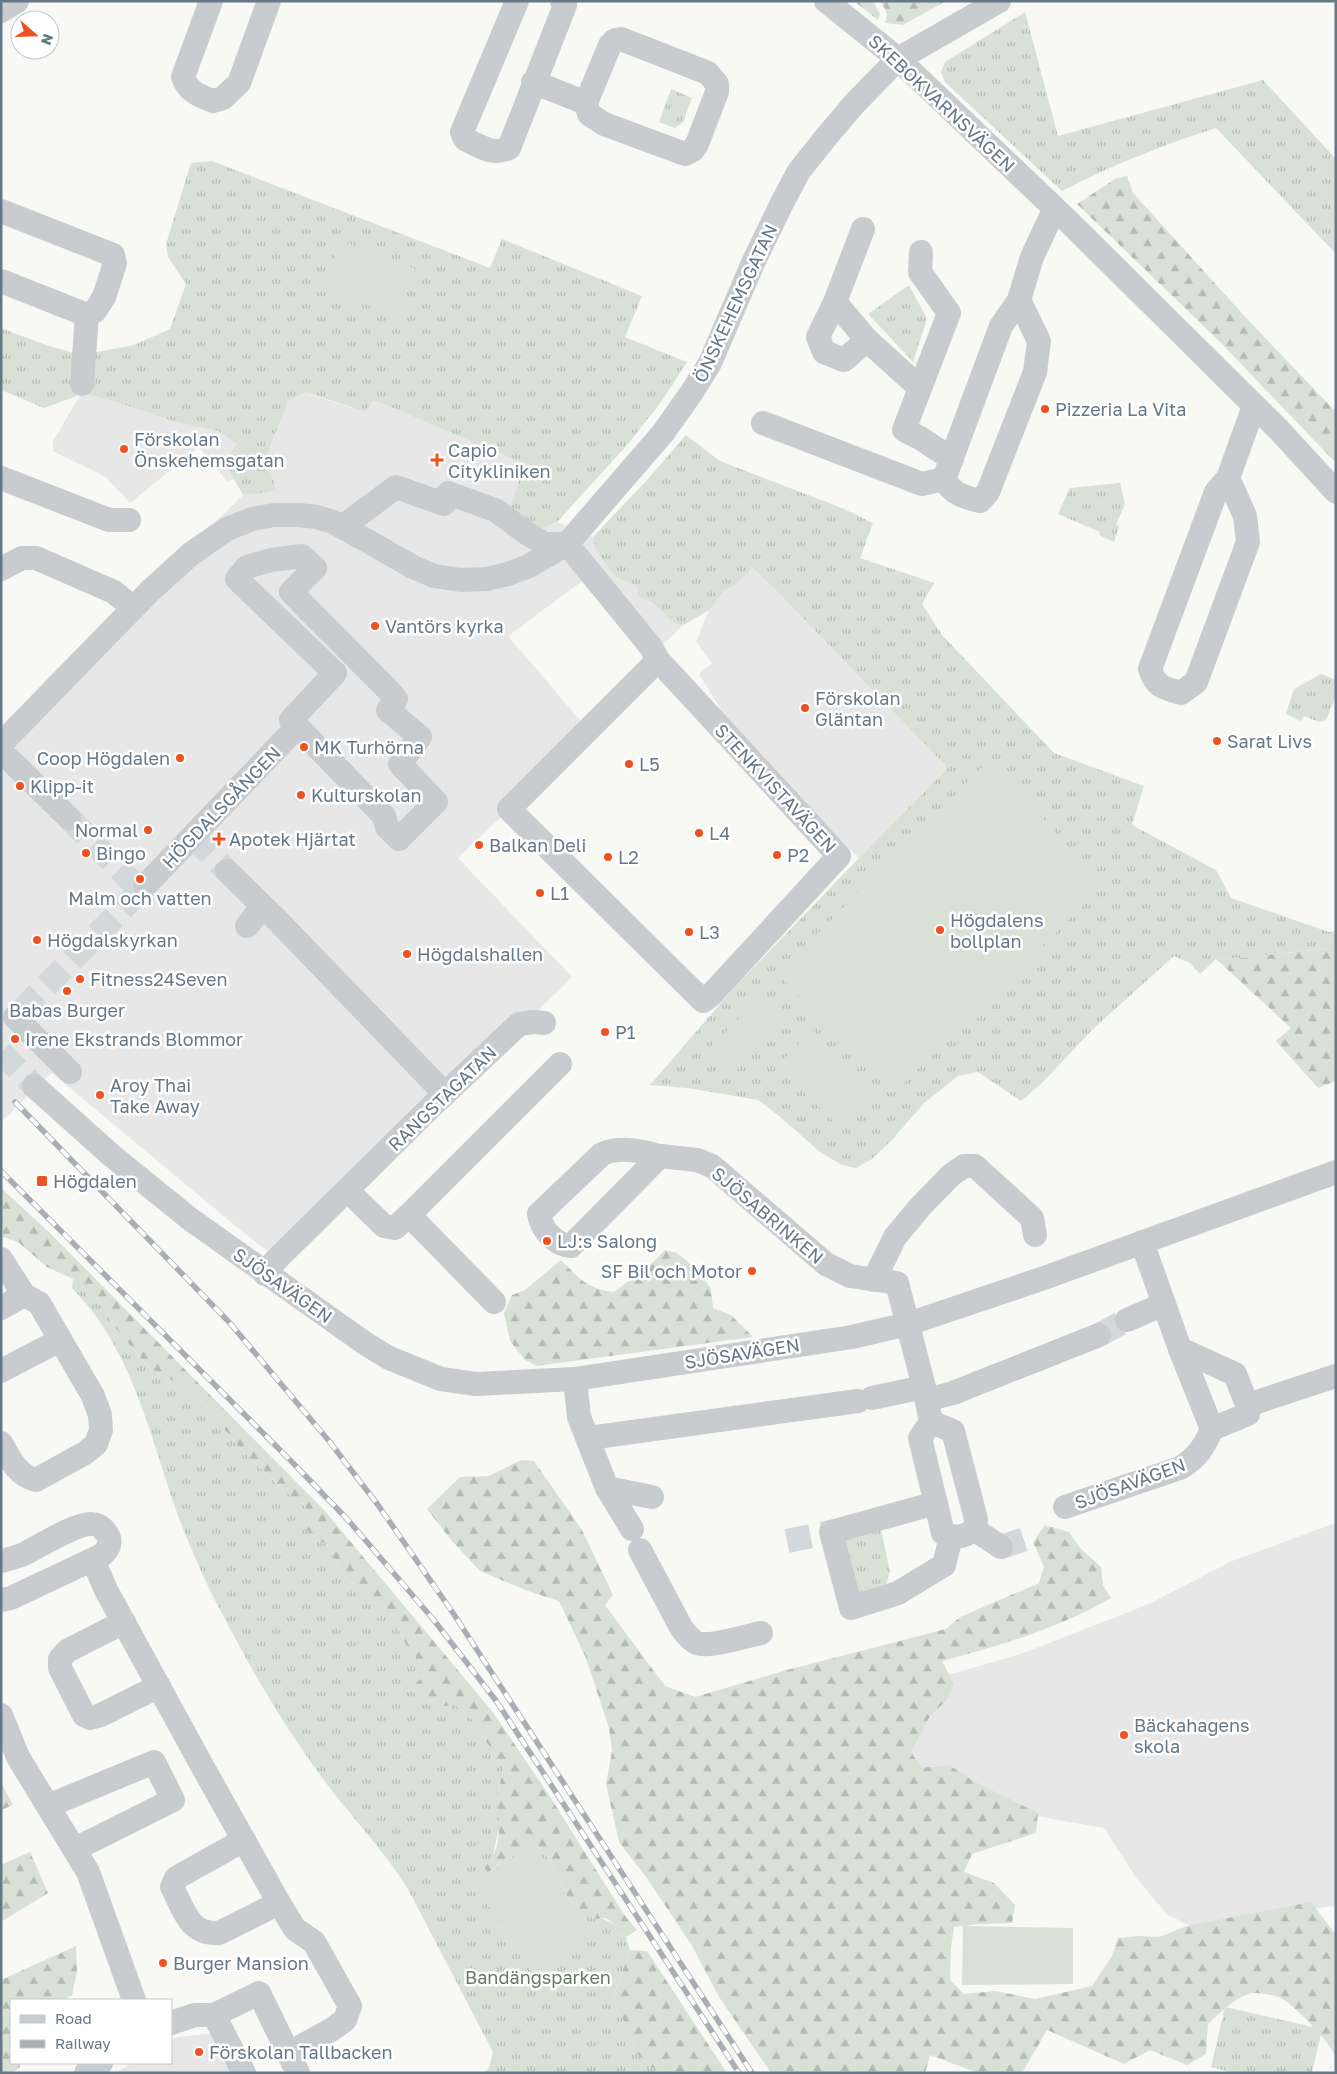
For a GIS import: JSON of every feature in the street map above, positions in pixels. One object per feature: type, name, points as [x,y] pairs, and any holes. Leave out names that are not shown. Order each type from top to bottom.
[{"type":"street","points":[[1,11],[17,1]]},
{"type":"street","points":[[211,1],[183,77],[194,93],[213,101],[223,98],[239,83],[269,1]]},
{"type":"street","points":[[517,1],[462,132],[465,139],[489,151],[500,152],[509,148],[533,82],[565,5],[562,1]]},
{"type":"street","name":"SKEBOKVARNSVÄGEN","points":[[826,1],[898,59],[1254,406],[1336,492]]},
{"type":"street","name":"ÖNSKEHEMSGATAN","points":[[69,818],[5,752],[133,608],[192,553],[227,529],[252,519],[274,515],[317,517],[342,527],[413,567],[434,576],[461,580],[487,579],[508,574],[529,566],[567,544],[663,433],[692,392],[710,363],[753,263],[799,171],[855,103],[898,59],[999,1]]},
{"type":"street","points":[[620,39],[708,73],[717,84],[717,92],[697,144],[693,150],[685,154],[604,124],[589,114],[586,103],[610,45],[615,40],[620,39]]},
{"type":"street","points":[[533,82],[586,103]]},
{"type":"street","points":[[1019,300],[1039,341],[1035,372],[988,492],[980,501],[950,489],[948,469],[1001,326],[1019,300],[1032,257],[1054,210]]},
{"type":"street","points":[[1,211],[113,256],[115,263],[104,297],[95,311],[87,315],[1,281]]},
{"type":"street","points":[[863,229],[835,302],[818,337],[824,352],[844,360],[867,340]]},
{"type":"street","points":[[921,252],[920,272],[949,313],[904,430],[920,438],[948,469]]},
{"type":"street","points":[[835,302],[867,340],[920,388]]},
{"type":"street","points":[[82,384],[87,315]]},
{"type":"street","points":[[1228,478],[1245,516],[1248,542],[1196,682],[1181,693],[1163,688],[1154,680],[1150,669],[1216,492],[1228,478],[1254,406]]},
{"type":"street","points":[[763,423],[922,484],[948,469]]},
{"type":"street","points":[[1,478],[109,520],[129,520]]},
{"type":"street","points":[[342,527],[396,487],[444,504],[448,493],[496,510],[545,544],[567,544],[651,646],[658,660]]},
{"type":"street","points":[[302,556],[315,568],[291,592],[396,699],[388,710],[420,737],[400,764],[436,802],[400,839],[387,827],[384,816],[297,727],[291,720],[335,673],[237,579],[247,567],[271,560],[302,556]]},
{"type":"street","points":[[1,569],[22,558],[36,558],[114,592],[133,608]]},
{"type":"street","name":"STENKVISTAVÄGEN","points":[[658,660],[840,856],[710,996],[703,1001],[509,809],[658,660]]},
{"type":"street","name":"HÖGDALSGÅNGEN","points":[[145,886],[297,727]]},
{"type":"street","points":[[227,871],[278,921],[445,1094]]},
{"type":"street","points":[[247,926],[262,907]]},
{"type":"street","points":[[13,1020],[70,1072]]},
{"type":"street","name":"RANGSTAGATAN","points":[[265,1274],[276,1260],[347,1190],[519,1024],[544,1023]]},
{"type":"street","points":[[347,1190],[384,1226],[396,1228],[560,1064]]},
{"type":"street","name":"SJÖSAVÄGEN","points":[[34,1086],[111,1155],[190,1219],[265,1274],[389,1358],[441,1378],[476,1384],[575,1378],[852,1337],[908,1324],[1336,1172]]},
{"type":"street","name":"SJÖSABRINKEN","points":[[660,1156],[571,1246],[561,1245],[540,1225],[539,1214],[602,1154],[612,1150],[632,1150],[660,1156],[697,1160],[712,1166],[826,1264],[850,1276],[897,1283],[908,1324]]},
{"type":"street","points":[[874,1280],[895,1237],[945,1181],[964,1166],[975,1166],[1032,1218],[1035,1235]]},
{"type":"street","points":[[409,1215],[494,1302]]},
{"type":"street","points":[[1142,1242],[1180,1349],[1212,1430],[1248,1414],[1248,1407],[1235,1374],[1180,1349]]},
{"type":"street","points":[[1,1260],[24,1295],[39,1303],[93,1396],[100,1415],[101,1430],[96,1444],[85,1453],[36,1480],[27,1478],[14,1466],[1,1443]]},
{"type":"street","points":[[1,1308],[24,1295]]},
{"type":"street","points":[[1127,1320],[1164,1304]]},
{"type":"street","points":[[908,1324],[927,1403],[920,1438],[943,1533],[951,1537],[960,1537],[975,1530]]},
{"type":"street","points":[[588,1438],[865,1400],[927,1403],[1099,1335]]},
{"type":"street","points":[[1,1371],[60,1340]]},
{"type":"street","points":[[1248,1407],[1257,1402],[1336,1376]]},
{"type":"street","points":[[575,1378],[579,1417],[607,1488],[636,1539],[682,1629],[691,1640],[700,1644],[710,1644],[761,1633]]},
{"type":"street","points":[[927,1403],[953,1431],[976,1519],[975,1530]]},
{"type":"street","name":"SJÖSAVÄGEN","points":[[1065,1507],[1180,1468],[1191,1462],[1204,1448],[1212,1430]]},
{"type":"street","points":[[607,1488],[652,1497]]},
{"type":"street","points":[[936,1503],[831,1532],[851,1608],[898,1593],[944,1565],[951,1537]]},
{"type":"street","points":[[1,1561],[21,1555],[76,1527],[90,1524],[99,1525],[107,1533],[110,1542],[108,1549],[93,1560],[10,1598],[1,1600]]},
{"type":"street","points":[[975,1530],[1001,1546]]},
{"type":"street","points":[[93,1560],[124,1622],[279,1903],[295,1929],[314,1942],[350,2006],[345,2020],[293,2063],[260,1993],[214,2015],[194,2015],[172,2023]]},
{"type":"street","points":[[124,1622],[67,1652],[60,1659],[60,1668],[84,1716],[90,1718],[101,1715],[159,1686]]},
{"type":"street","points":[[1,1715],[18,1757],[88,1872],[134,1999]]},
{"type":"street","points":[[48,1806],[154,1762],[173,1800],[75,1849]]},
{"type":"street","points":[[244,1840],[176,1878],[172,1887],[187,1918],[197,1930],[209,1934],[219,1933],[279,1903]]},
{"type":"street","points":[[214,2015],[244,2073]]},
{"type":"street","points":[[86,2073],[99,2064]]},
{"type":"shaded area","points":[[305,392],[351,408],[372,401],[381,403],[525,464],[540,529],[557,522],[593,537],[596,551],[615,577],[637,586],[639,597],[652,602],[674,623],[682,626],[660,647],[589,576],[508,636],[585,726],[509,809],[458,858],[572,977],[283,1262],[249,1237],[52,1073],[1,1122],[1,733],[148,578],[224,514],[243,495],[275,491],[267,458],[289,401]]},
{"type":"shaded area","name":"Förskolan Önskehemsgatan","points":[[81,394],[110,400],[176,422],[218,431],[237,444],[224,461],[235,479],[227,481],[199,447],[130,503],[106,477],[53,451],[53,441]]},
{"type":"shaded area","name":"Förskolan Gläntan","points":[[752,568],[772,586],[949,768],[859,858],[740,741],[699,674],[712,663],[696,642],[709,610],[725,590],[737,584]]},
{"type":"shaded area","name":"Bäckahagens skola","points":[[1336,1523],[1336,1909],[1331,1906],[1196,1929],[1167,1914],[1137,1879],[1104,1828],[1030,1815],[921,1775],[906,1759],[941,1677],[1021,1654],[1149,1604],[1232,1561]]},
{"type":"shaded area","name":"Förskolan Tallbacken","points":[[218,2033],[237,2073],[115,2073],[130,2064],[172,2064],[172,2040],[178,2037]]},
{"type":"green space","points":[[854,1],[873,1],[880,14],[878,20]]},
{"type":"green space","points":[[881,1],[946,1],[903,25],[885,23],[887,14]]},
{"type":"green space","points":[[1025,12],[1058,136],[1263,80],[1336,159],[1336,254],[1216,128],[1138,156],[1062,191],[945,82],[941,72],[945,62]]},
{"type":"green space","points":[[671,89],[692,98],[683,122],[675,128],[659,122]]},
{"type":"green space","points":[[212,161],[490,268],[502,239],[642,296],[625,337],[687,362],[661,402],[628,444],[557,522],[540,529],[509,511],[525,464],[381,403],[372,401],[366,412],[306,392],[289,401],[267,458],[276,491],[243,495],[224,461],[237,444],[218,431],[176,422],[110,400],[82,394],[44,408],[1,390],[1,328],[49,346],[81,355],[134,345],[170,329],[186,284],[168,257],[166,244],[191,163]]},
{"type":"green space","points":[[1127,176],[1133,193],[1249,321],[1336,412],[1336,463],[1221,343],[1077,204],[1115,179]]},
{"type":"green space","points":[[340,241],[415,269],[398,317],[322,288]]},
{"type":"green space","points":[[909,285],[927,319],[913,362],[868,314]]},
{"type":"green space","points":[[686,435],[720,461],[842,508],[873,523],[860,558],[934,583],[922,604],[942,635],[1054,753],[1144,786],[1132,825],[1216,870],[1231,898],[1329,932],[1330,948],[1242,958],[1216,959],[1200,974],[1190,963],[1174,956],[1094,1028],[1041,1084],[1021,1101],[978,1072],[958,1076],[924,1103],[893,1139],[872,1159],[856,1168],[842,1165],[820,1152],[758,1100],[687,1088],[650,1085],[733,989],[948,768],[772,586],[752,568],[737,584],[725,590],[709,610],[682,626],[674,623],[652,602],[638,597],[637,586],[615,577],[596,551],[593,537]]},
{"type":"green space","points":[[1120,483],[1125,504],[1116,525],[1119,526],[1114,542],[1099,535],[1100,532],[1058,514],[1070,488]]},
{"type":"green space","points":[[1321,674],[1336,680],[1336,696],[1326,720],[1319,722],[1304,716],[1301,721],[1286,714],[1294,689]]},
{"type":"green space","name":"Högdalens bollplan","points":[[990,759],[1103,886],[893,1094],[778,974]]},
{"type":"green space","points":[[1336,931],[1336,1081],[1318,1088],[1276,1041],[1291,1028],[1216,959],[1242,958],[1330,948],[1329,932]]},
{"type":"green space","points":[[763,994],[786,1018],[731,1073],[708,1050]]},
{"type":"green space","points":[[812,1030],[877,1095],[842,1130],[777,1066]]},
{"type":"green space","points":[[1,1188],[51,1234],[324,1510],[492,1711],[549,1795],[625,1916],[637,1930],[626,1937],[617,1934],[614,1924],[606,1918],[595,1919],[582,1915],[573,1907],[549,1859],[536,1846],[504,1860],[488,1873],[484,1867],[494,1853],[498,1840],[497,1798],[504,1769],[469,1715],[455,1705],[435,1707],[422,1702],[415,1695],[416,1683],[428,1672],[408,1649],[390,1610],[371,1602],[363,1591],[342,1575],[330,1548],[306,1529],[311,1515],[303,1504],[283,1490],[238,1446],[201,1400],[182,1385],[150,1369],[115,1327],[96,1297],[73,1279],[47,1267],[18,1242],[3,1237]]},
{"type":"green space","points":[[665,1250],[677,1253],[698,1270],[711,1289],[713,1308],[731,1315],[753,1337],[536,1366],[524,1359],[510,1341],[504,1313],[512,1295],[525,1290],[561,1260],[590,1286],[614,1292],[652,1263]]},
{"type":"green space","name":"Bandängsparken","points":[[73,1279],[96,1297],[115,1327],[150,1369],[182,1385],[201,1400],[238,1446],[283,1490],[301,1502],[311,1515],[307,1529],[330,1548],[342,1575],[363,1591],[371,1602],[390,1610],[408,1649],[428,1672],[416,1683],[435,1707],[455,1705],[469,1715],[504,1769],[499,1784],[497,1807],[500,1823],[489,1873],[504,1860],[536,1846],[549,1859],[573,1907],[595,1919],[603,1919],[614,1924],[617,1934],[626,1937],[630,1950],[613,1998],[617,2010],[631,2033],[636,2053],[659,2073],[484,2073],[489,2068],[493,2052],[408,1889],[380,1849],[329,1787],[283,1721],[242,1652],[217,1604],[183,1529],[149,1427],[125,1367],[111,1339],[72,1288]]},
{"type":"green space","points":[[521,1460],[534,1461],[582,1530],[613,1595],[605,1605],[665,1686],[695,1697],[787,1670],[946,1629],[960,1617],[1039,1583],[1044,1567],[1033,1542],[1045,1525],[1069,1532],[1080,1548],[1101,1567],[1103,1585],[1111,1598],[1091,1609],[1029,1635],[942,1661],[954,1684],[947,1700],[930,1716],[911,1752],[922,1768],[949,1765],[975,1782],[1038,1813],[1036,1833],[972,1854],[964,1872],[994,1883],[1015,1905],[1012,1923],[954,1927],[950,1980],[964,1994],[995,1991],[1035,1999],[1092,1986],[1112,1956],[1118,1938],[1159,1937],[1187,1926],[1311,1902],[1336,1935],[1336,2059],[1328,2044],[1285,2000],[1268,1994],[1254,1993],[1248,1994],[1226,2007],[1208,2024],[1206,2054],[1187,2065],[1150,2050],[1124,2064],[1047,2030],[1022,2073],[978,2073],[930,2055],[925,2073],[771,2073],[719,1997],[691,1944],[646,1877],[619,1842],[606,1784],[612,1751],[609,1728],[586,1658],[559,1601],[528,1591],[480,1571],[452,1541],[427,1509],[460,1477],[489,1476]]},
{"type":"green space","points":[[881,1529],[890,1572],[886,1584],[852,1597],[837,1534]]},
{"type":"green space","points":[[1,1782],[13,1805],[1,1810]]},
{"type":"green space","points":[[534,1843],[591,1936],[534,1976],[475,1884]]},
{"type":"green space","points":[[30,1852],[48,1893],[1,1922],[1,1865]]},
{"type":"green space","points":[[963,1926],[1073,1928],[1073,1984],[962,1985]]},
{"type":"green space","points":[[76,1946],[77,1971],[72,1995],[64,1999],[10,1999],[10,2064],[20,2064],[20,2067],[12,2073],[1,2073],[1,1980]]},
{"type":"green space","points":[[630,1950],[647,1951],[727,2073],[659,2073],[636,2053],[631,2033],[617,2010],[613,1998]]},
{"type":"green space","points":[[1225,2007],[1322,2029],[1312,2073],[1235,2073],[1211,2067]]},
{"type":"tunnel","points":[[69,818],[141,891]]},
{"type":"tunnel","points":[[193,837],[227,871]]},
{"type":"tunnel","points":[[21,1011],[145,886]]},
{"type":"tunnel","points":[[1,1052],[34,1086]]},
{"type":"tunnel","points":[[1099,1335],[1127,1320]]},
{"type":"tunnel","points":[[787,1541],[831,1532]]},
{"type":"tunnel","points":[[1001,1547],[1028,1538]]},
{"type":"railway","points":[[15,1102],[229,1322],[329,1441],[378,1505],[453,1613],[752,2073]]},
{"type":"railway","points":[[1,1171],[348,1520],[433,1619],[497,1702],[739,2073]]},
{"type":"place","name":"Pizzeria La Vita","points":[[1045,409]]},
{"type":"place","name":"Förskolan Önskehemsgatan","points":[[124,449]]},
{"type":"place","name":"Capio Citykliniken","points":[[437,460]]},
{"type":"place","name":"Vantörs kyrka","points":[[375,626]]},
{"type":"place","name":"Förskolan Gläntan","points":[[805,708]]},
{"type":"place","name":"Sarat Livs","points":[[1217,741]]},
{"type":"place","name":"MK Turhörna","points":[[304,747]]},
{"type":"place","name":"Coop Högdalen","points":[[180,758]]},
{"type":"place","name":"L5","points":[[629,764]]},
{"type":"place","name":"Klipp-it","points":[[20,786]]},
{"type":"place","name":"Kulturskolan","points":[[301,795]]},
{"type":"place","name":"Normal","points":[[148,830]]},
{"type":"place","name":"L4","points":[[699,833]]},
{"type":"place","name":"Apotek Hjärtat","points":[[219,839]]},
{"type":"place","name":"Balkan Deli","points":[[479,845]]},
{"type":"place","name":"Bingo","points":[[86,853]]},
{"type":"place","name":"P2","points":[[777,855]]},
{"type":"place","name":"L2","points":[[608,857]]},
{"type":"place","name":"Malm och vatten","points":[[140,879]]},
{"type":"place","name":"L1","points":[[540,893]]},
{"type":"place","name":"Högdalens bollplan","points":[[940,930]]},
{"type":"place","name":"L3","points":[[689,932]]},
{"type":"place","name":"Högdalskyrkan","points":[[37,940]]},
{"type":"place","name":"Högdalshallen","points":[[407,954]]},
{"type":"place","name":"Fitness24Seven","points":[[80,979]]},
{"type":"place","name":"Babas Burger","points":[[67,991]]},
{"type":"place","name":"P1","points":[[605,1032]]},
{"type":"place","name":"Irene Ekstrands Blommor","points":[[15,1039]]},
{"type":"place","name":"Aroy Thai Take Away","points":[[100,1095]]},
{"type":"place","name":"Högdalen","points":[[42,1181]]},
{"type":"place","name":"LJ:s Salong","points":[[547,1241]]},
{"type":"place","name":"SF Bil och Motor","points":[[752,1271]]},
{"type":"place","name":"Bäckahagens skola","points":[[1124,1735]]},
{"type":"place","name":"Burger Mansion","points":[[163,1963]]},
{"type":"place","name":"Förskolan Tallbacken","points":[[199,2052]]}]
